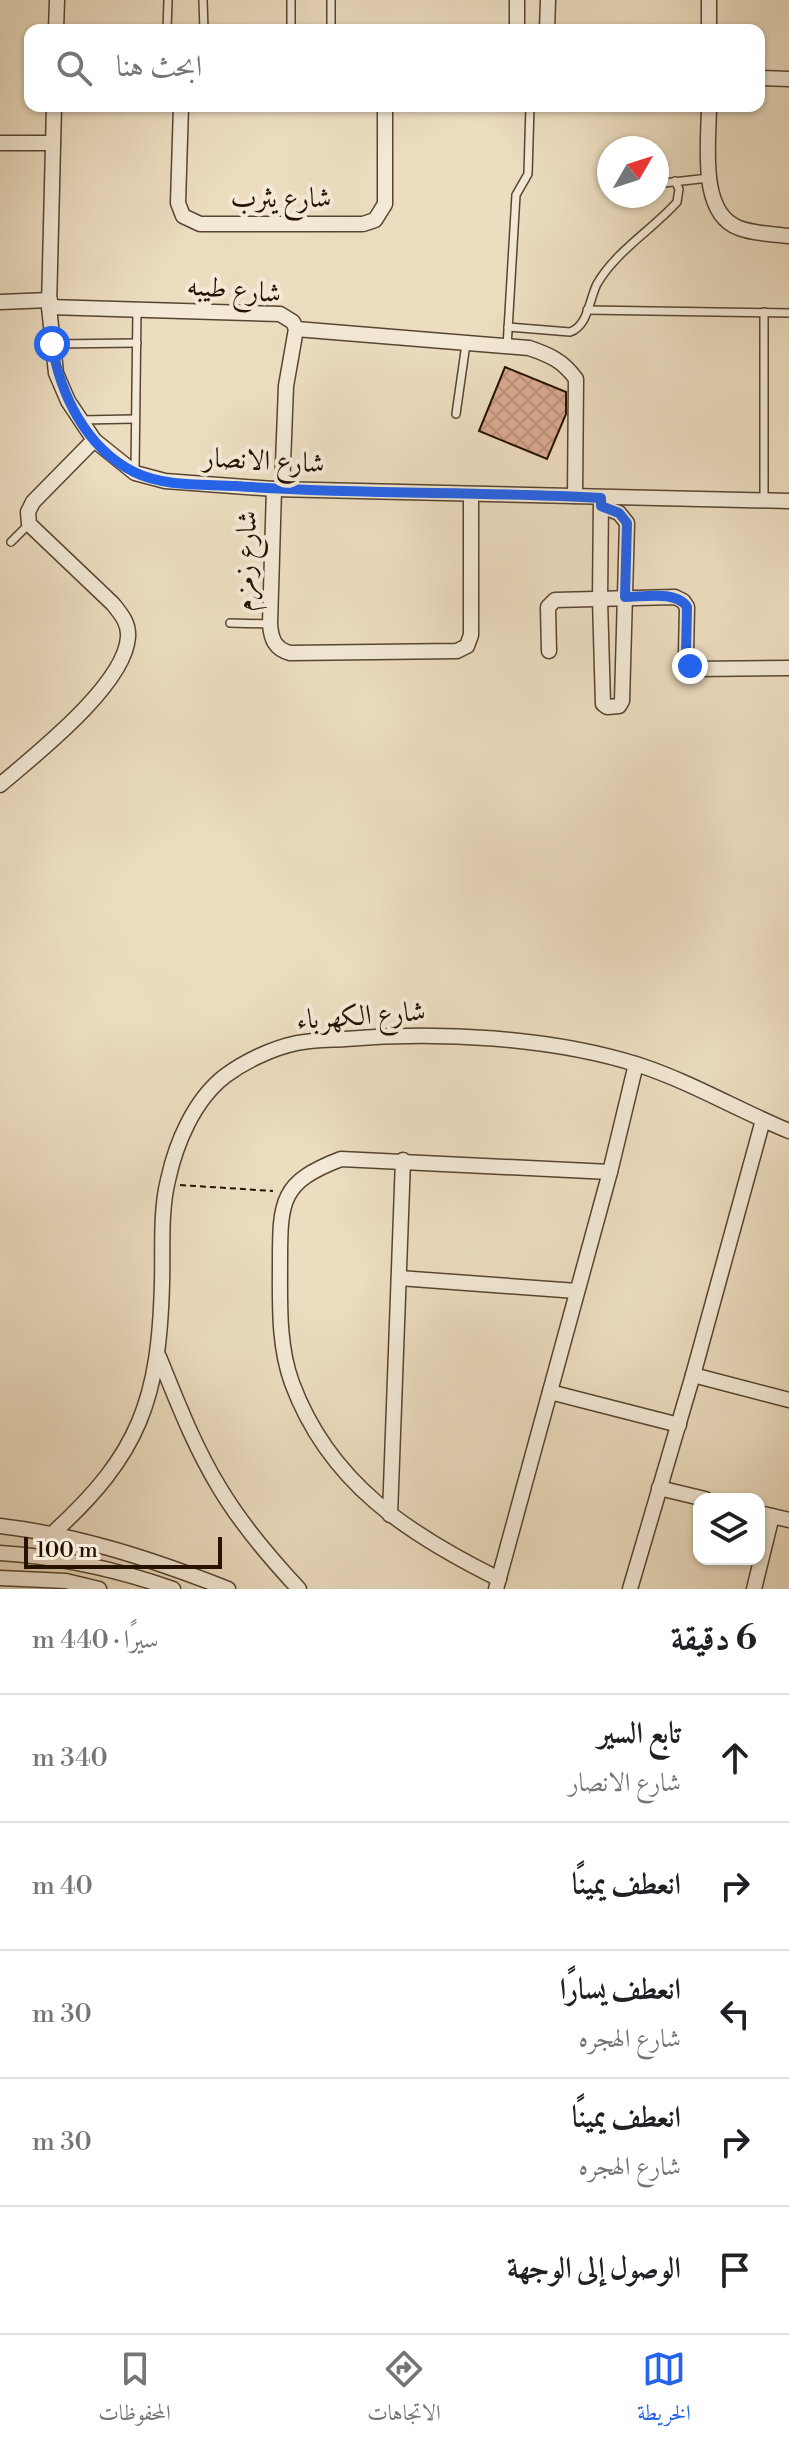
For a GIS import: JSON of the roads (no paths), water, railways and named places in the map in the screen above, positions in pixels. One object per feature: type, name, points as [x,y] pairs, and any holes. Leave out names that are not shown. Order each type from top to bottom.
[{"type":"street","points":[[56,24],[57,0]]},
{"type":"street","points":[[517,0],[517,24]]},
{"type":"street","points":[[547,24],[548,0]]},
{"type":"street","points":[[709,0],[709,24]]},
{"type":"street","points":[[765,78],[789,79]]},
{"type":"street","name":"شارع الانصار","points":[[54,112],[50,304],[56,373],[79,420],[94,440],[135,473],[165,481],[278,489],[575,496],[601,502],[789,501]]},
{"type":"street","name":"شارع يثرب","points":[[181,112],[178,203],[183,216],[200,224],[363,224],[375,220],[385,204],[385,112]]},
{"type":"street","points":[[709,112],[709,178],[718,213],[736,227],[748,231],[789,236]]},
{"type":"street","points":[[0,143],[53,143]]},
{"type":"street","name":"شارع طيبه","points":[[0,302],[280,314],[293,322],[296,329],[286,386],[278,489]]},
{"type":"street","points":[[296,329],[529,348],[551,355],[566,365],[576,379],[575,496]]},
{"type":"street","points":[[0,785],[52,740],[96,695],[114,673],[128,639],[127,626],[113,604],[29,524],[28,512],[33,502],[94,440]]},
{"type":"street","name":"شارع زمزم","points":[[271,630],[278,489]]},
{"type":"street","points":[[271,630],[276,645],[290,653],[457,651],[467,646],[471,635],[471,495]]},
{"type":"street","points":[[601,502],[619,513],[627,523],[622,701],[619,706],[607,707],[603,704],[601,502]]},
{"type":"street","points":[[549,651],[548,607],[555,600],[675,597],[687,607],[686,654],[687,662],[694,669],[789,668]]},
{"type":"street","name":"شارع الكهرباء","points":[[53,1533],[104,1482],[133,1440],[145,1407],[159,1357],[166,1185],[188,1121],[225,1076],[257,1057],[296,1043],[378,1036],[495,1039],[560,1048],[636,1064],[709,1093],[789,1131]]},
{"type":"street","points":[[610,1172],[341,1159],[309,1171],[287,1192],[280,1234],[279,1319],[291,1381],[311,1424],[365,1495],[390,1515],[498,1584],[610,1172],[636,1064]]},
{"type":"street","points":[[630,1589],[763,1120]]},
{"type":"street","points":[[390,1515],[403,1160]]},
{"type":"street","points":[[399,1278],[577,1291]]},
{"type":"street","name":"شارع الكهرباء","points":[[159,1357],[187,1425],[219,1487],[259,1545],[299,1589]]},
{"type":"street","points":[[693,1375],[789,1400]]},
{"type":"street","points":[[550,1392],[679,1425]]},
{"type":"street","points":[[659,1488],[693,1496]]},
{"type":"street","points":[[754,1589],[766,1514],[789,1520]]},
{"type":"street","points":[[0,1526],[53,1533],[145,1558],[228,1589]]},
{"type":"street","points":[[0,1553],[95,1565],[173,1589]]},
{"type":"street","points":[[0,1578],[66,1581],[99,1589]]},
{"type":"lane","points":[[167,24],[168,0]]},
{"type":"lane","points":[[203,0],[204,24]]},
{"type":"lane","points":[[291,0],[291,24]]},
{"type":"lane","points":[[331,0],[331,24]]},
{"type":"lane","points":[[507,347],[516,195],[528,174],[530,112]]},
{"type":"lane","points":[[669,182],[709,178]]},
{"type":"lane","points":[[508,327],[570,332],[579,327],[597,285],[611,265],[677,202],[679,189],[675,181]]},
{"type":"lane","points":[[135,473],[137,309]]},
{"type":"lane","points":[[587,310],[789,313]]},
{"type":"lane","points":[[764,312],[764,500]]},
{"type":"lane","points":[[52,344],[137,343]]},
{"type":"lane","points":[[456,414],[466,344]]},
{"type":"lane","points":[[79,420],[135,419]]},
{"type":"lane","points":[[11,542],[29,524]]},
{"type":"lane","points":[[230,623],[271,630]]}]
